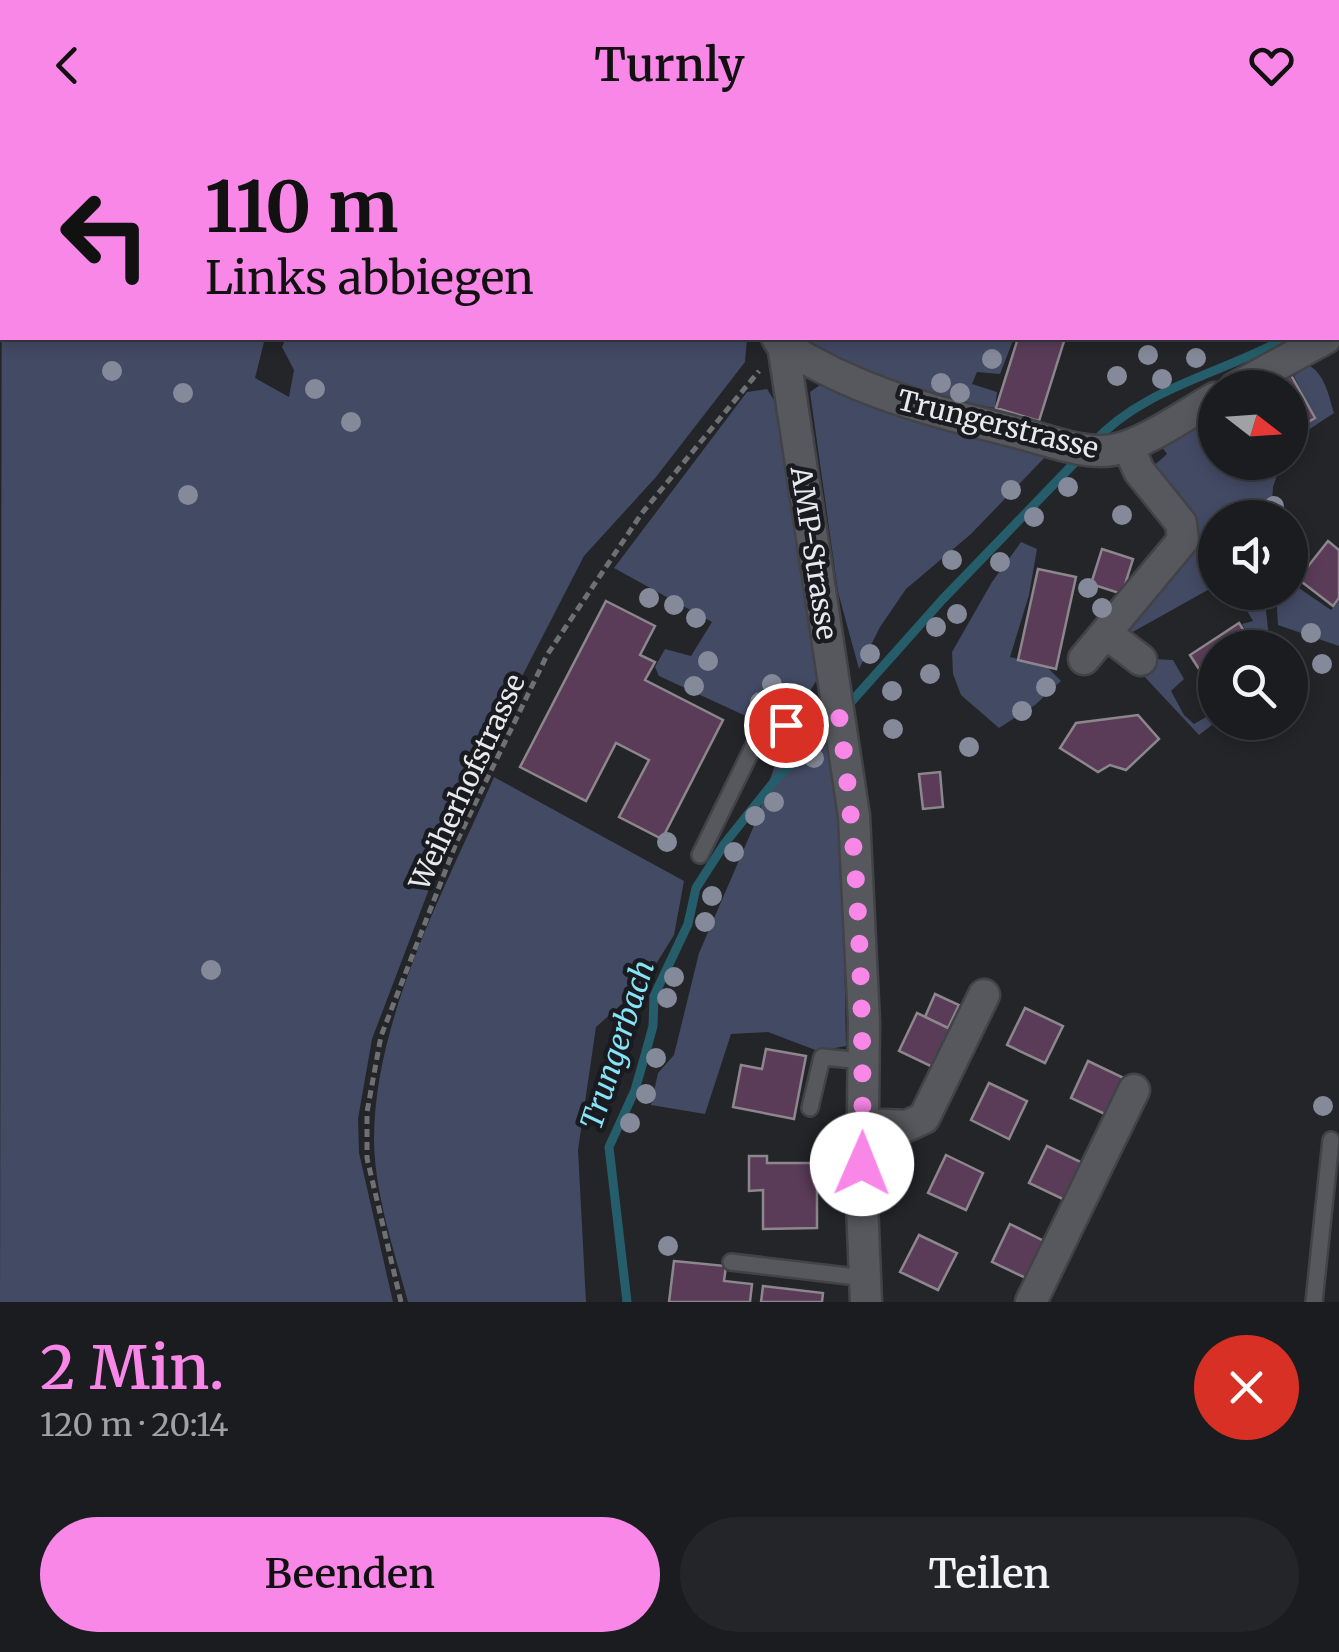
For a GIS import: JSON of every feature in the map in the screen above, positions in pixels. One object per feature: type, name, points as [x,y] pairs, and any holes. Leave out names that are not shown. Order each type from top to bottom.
[{"type":"street","name":"Trungerstrasse","points":[[780,340],[823,371],[898,402],[1070,447],[1118,449],[1198,407]]},
{"type":"street","name":"AMP-Strasse","points":[[780,340],[855,835],[862,932],[866,1290]]},
{"type":"street","points":[[1267,370],[1322,340]]},
{"type":"street","points":[[1084,659],[1174,554],[1184,534],[1181,523],[1118,449]]},
{"type":"street","points":[[1108,634],[1141,660]]},
{"type":"street","points":[[863,1124],[907,1126],[924,1118],[984,996]]},
{"type":"street","points":[[1032,1302],[1134,1090]]},
{"type":"lane","points":[[700,855],[760,734],[838,708]]},
{"type":"lane","points":[[810,1108],[822,1056],[864,1060]]},
{"type":"lane","points":[[1314,1302],[1331,1140]]},
{"type":"lane","points":[[730,1262],[866,1290]]},
{"type":"path","name":"Weiherhofstrasse","points":[[402,1302],[367,1158],[367,1112],[380,1036],[457,841],[547,656],[642,513],[780,340]]},
{"type":"shaded area","points":[[2,340],[256,340],[264,342],[255,378],[289,397],[294,370],[282,347],[285,340],[747,340],[745,362],[656,477],[584,556],[498,723],[450,834],[372,1039],[358,1119],[359,1153],[393,1302],[0,1302]]},
{"type":"shaded area","points":[[806,340],[1013,340],[1000,374],[977,372],[972,384],[997,392],[995,408],[906,391]]},
{"type":"shaded area","points":[[1308,365],[1322,379],[1334,413],[1308,430],[1308,419],[1313,415],[1308,405],[1308,370],[1302,370]]},
{"type":"shaded area","points":[[820,385],[1050,452],[971,534],[906,589],[880,627],[859,669],[838,592],[810,392]]},
{"type":"shaded area","points":[[767,389],[774,400],[820,675],[808,694],[748,717],[659,676],[655,667],[665,649],[691,656],[712,622],[614,568],[747,392]]},
{"type":"shaded area","points":[[1198,419],[1198,480],[1275,480],[1272,500],[1198,500],[1198,595],[1129,634],[1126,631],[1185,558],[1150,469],[1167,454],[1159,443]]},
{"type":"shaded area","points":[[1021,542],[1037,549],[1029,595],[1010,657],[1045,665],[1061,681],[1035,705],[999,728],[961,695],[953,674],[952,652],[992,582]]},
{"type":"shaded area","points":[[1308,594],[1331,610],[1339,601],[1339,646],[1308,635],[1308,630],[1278,625],[1277,610],[1308,610]]},
{"type":"shaded area","points":[[1247,610],[1266,610],[1268,630],[1246,630],[1242,624],[1253,621]]},
{"type":"shaded area","points":[[1153,659],[1173,660],[1184,679],[1171,691],[1184,715],[1194,724],[1198,722],[1198,734],[1142,674]]},
{"type":"shaded area","points":[[833,725],[842,833],[846,1046],[818,1051],[768,1032],[731,1034],[705,1114],[651,1105],[658,1073],[674,1055],[699,953],[756,821],[783,741],[804,727]]},
{"type":"shaded area","points":[[494,777],[684,881],[674,935],[643,985],[596,1027],[578,1150],[586,1302],[408,1302],[377,1179],[377,1092],[386,1045],[416,953]]},
{"type":"building","points":[[1017,340],[1064,340],[1039,421],[996,408]]},
{"type":"building","points":[[1328,541],[1339,550],[1339,598],[1333,606],[1308,587],[1308,566]]},
{"type":"building","points":[[1102,549],[1133,559],[1122,594],[1091,584]]},
{"type":"building","points":[[1038,569],[1076,577],[1056,669],[1018,660]]},
{"type":"building","points":[[606,601],[655,626],[640,655],[655,662],[645,680],[723,720],[662,839],[619,817],[649,760],[616,743],[586,801],[520,767]]},
{"type":"building","points":[[1198,650],[1198,668],[1190,655]]},
{"type":"building","points":[[1138,715],[1159,739],[1126,770],[1110,765],[1098,772],[1060,748],[1076,723]]},
{"type":"building","points":[[940,772],[943,807],[923,809],[919,774]]},
{"type":"building","points":[[935,994],[959,1005],[948,1028],[925,1017]]},
{"type":"building","points":[[1025,1008],[1063,1026],[1045,1063],[1007,1045]]},
{"type":"building","points":[[917,1013],[955,1031],[937,1069],[899,1051]]},
{"type":"building","points":[[766,1049],[806,1056],[794,1119],[733,1107],[741,1065],[762,1069]]},
{"type":"building","points":[[1088,1061],[1126,1079],[1109,1116],[1071,1098]]},
{"type":"building","points":[[989,1083],[1027,1101],[1009,1139],[971,1120]]},
{"type":"building","points":[[1047,1146],[1085,1164],[1067,1201],[1029,1183]]},
{"type":"building","points":[[946,1155],[983,1173],[966,1210],[928,1193]]},
{"type":"building","points":[[749,1156],[767,1156],[767,1163],[817,1163],[817,1228],[763,1229],[763,1190],[749,1191]]},
{"type":"building","points":[[1010,1224],[1048,1243],[1030,1280],[992,1262]]},
{"type":"building","points":[[919,1235],[957,1253],[938,1290],[900,1272]]},
{"type":"building","points":[[674,1261],[726,1266],[724,1281],[752,1284],[750,1302],[669,1302]]},
{"type":"building","points":[[763,1286],[823,1293],[822,1302],[761,1302]]},
{"type":"waterway","name":"Trungerbach","points":[[1093,443],[1136,408],[1282,340]]},
{"type":"waterway","name":"Trungerbach","points":[[852,701],[942,600],[1082,455]]},
{"type":"waterway","name":"Trungerbach","points":[[627,1302],[609,1147],[635,1090],[653,1026],[654,996],[688,924],[696,888],[725,843],[777,778],[823,732]]},
{"type":"route","points":[[786,725],[838,708],[854,816],[862,932],[862,1164]]}]
